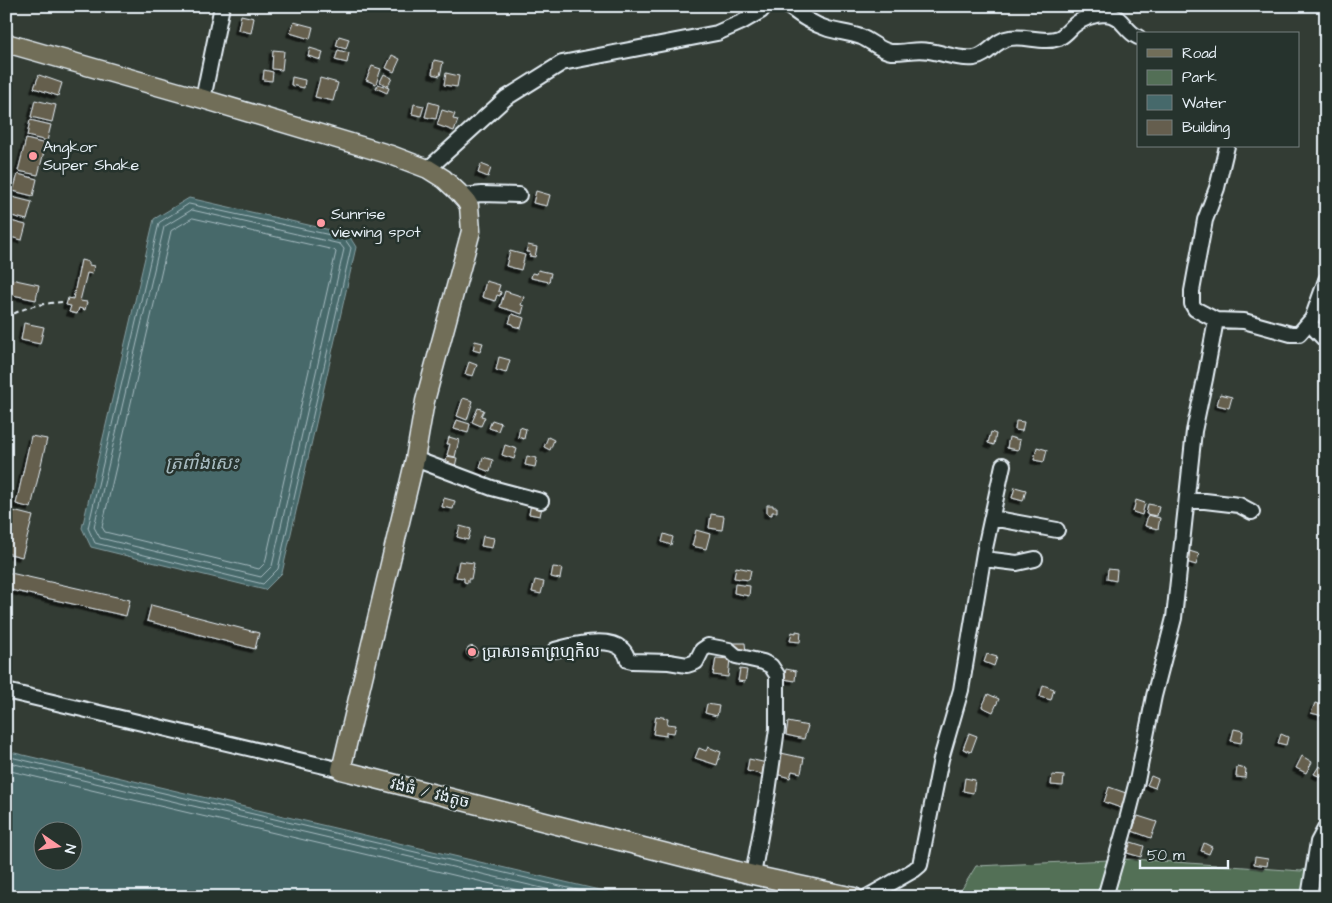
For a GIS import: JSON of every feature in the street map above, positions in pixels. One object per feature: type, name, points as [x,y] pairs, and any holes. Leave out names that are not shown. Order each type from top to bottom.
[{"type":"main road","points":[[6,43],[204,98],[391,155],[428,169],[444,179],[462,196],[469,206],[471,231],[426,401],[415,459],[341,770]]},
{"type":"main road","name":"វង់ធំ / វង់តូច","points":[[341,770],[753,875],[854,897]]},
{"type":"street","points":[[204,98],[222,6]]},
{"type":"street","points":[[428,169],[506,98],[562,64],[717,33],[742,22],[761,11],[765,6]]},
{"type":"street","points":[[788,6],[807,20],[826,28],[860,37],[889,52],[927,50],[957,57],[974,58],[986,53],[1003,39],[1022,37],[1048,40],[1058,38],[1085,18],[1105,14],[1116,17],[1133,35],[1137,36]]},
{"type":"street","points":[[1227,148],[1219,181],[1205,220],[1192,291],[1192,304],[1195,309],[1216,320],[1244,321],[1291,334],[1299,334],[1309,323],[1326,280]]},
{"type":"street","points":[[462,196],[482,194],[519,195]]},
{"type":"street","points":[[1105,897],[1118,857],[1154,696],[1174,618],[1194,432],[1206,379],[1216,320]]},
{"type":"street","points":[[1309,323],[1326,341]]},
{"type":"street","points":[[415,459],[492,488],[542,501]]},
{"type":"street","points":[[867,897],[920,865],[941,759],[961,690],[1003,465]]},
{"type":"street","points":[[1187,502],[1205,501],[1239,505],[1252,512]]},
{"type":"street","points":[[992,518],[1057,530]]},
{"type":"street","points":[[984,559],[1017,563],[1035,559]]},
{"type":"street","points":[[556,650],[600,642],[617,646],[625,653],[628,660],[687,665],[696,662],[702,650],[708,646],[729,650],[736,656],[763,662],[771,666],[777,675],[777,729],[753,875]]},
{"type":"street","name":"វង់ធំ / វង់តូច","points":[[6,691],[341,770]]},
{"type":"street","points":[[1309,897],[1318,842],[1326,827]]},
{"type":"path","points":[[6,318],[20,310],[42,304],[62,302]]},
{"type":"green space","points":[[1326,858],[1326,897],[957,897],[976,866],[1132,859],[1301,871]]},
{"type":"water","name":"ត្រពាំងសេះ","points":[[189,198],[348,234],[356,247],[282,573],[265,590],[91,547],[82,528],[154,219]]},
{"type":"water","points":[[6,751],[629,897],[6,897]]},
{"type":"building","points":[[241,15],[254,18],[251,33],[238,30]]},
{"type":"building","points":[[294,22],[313,27],[310,39],[290,33]]},
{"type":"building","points":[[339,36],[349,39],[346,49],[336,46]]},
{"type":"building","points":[[310,48],[323,52],[321,60],[308,56]]},
{"type":"building","points":[[273,50],[284,51],[282,70],[272,69]]},
{"type":"building","points":[[338,50],[349,53],[347,63],[335,60]]},
{"type":"building","points":[[392,55],[400,59],[394,72],[386,68]]},
{"type":"building","points":[[434,60],[443,62],[440,76],[432,74]]},
{"type":"building","points":[[372,66],[381,69],[376,84],[366,80]]},
{"type":"building","points":[[264,70],[273,72],[272,81],[263,80]]},
{"type":"building","points":[[446,73],[459,76],[457,87],[444,85]]},
{"type":"building","points":[[384,74],[392,78],[388,86],[380,82]]},
{"type":"building","points":[[39,75],[62,83],[58,96],[34,88]]},
{"type":"building","points":[[292,77],[305,80],[304,88],[291,85]]},
{"type":"building","points":[[320,78],[338,83],[333,101],[315,97]]},
{"type":"building","points":[[378,84],[389,88],[387,93],[376,88]]},
{"type":"building","points":[[35,100],[56,105],[52,122],[31,117]]},
{"type":"building","points":[[429,102],[439,105],[436,119],[425,117]]},
{"type":"building","points":[[414,104],[424,106],[421,116],[412,114]]},
{"type":"building","points":[[442,110],[455,114],[453,119],[458,120],[454,131],[437,125]]},
{"type":"building","points":[[30,120],[51,125],[47,141],[27,136]]},
{"type":"building","points":[[26,139],[46,144],[38,175],[18,171]]},
{"type":"building","points":[[481,164],[491,168],[488,177],[478,173]]},
{"type":"building","points":[[18,174],[37,179],[33,196],[13,191]]},
{"type":"building","points":[[536,191],[550,195],[547,206],[533,203]]},
{"type":"building","points":[[12,197],[32,202],[27,220],[8,215]]},
{"type":"building","points":[[7,220],[26,225],[22,240],[6,236]]},
{"type":"building","points":[[528,245],[537,247],[535,257],[529,256],[530,252],[526,252]]},
{"type":"building","points":[[510,251],[525,255],[521,270],[506,266]]},
{"type":"building","points":[[81,260],[89,262],[89,265],[94,266],[92,274],[87,273],[80,301],[87,302],[85,310],[79,308],[77,314],[69,312],[71,306],[66,305],[68,298],[73,299]]},
{"type":"building","points":[[538,270],[551,273],[549,282],[531,278],[532,273],[537,274]]},
{"type":"building","points":[[11,279],[39,285],[36,300],[8,294]]},
{"type":"building","points":[[486,281],[500,285],[498,291],[501,292],[500,296],[497,295],[495,301],[482,297]]},
{"type":"building","points":[[505,291],[524,297],[521,305],[524,306],[522,314],[500,307]]},
{"type":"building","points":[[512,314],[524,318],[521,328],[509,323]]},
{"type":"building","points":[[24,323],[44,327],[40,344],[21,340]]},
{"type":"building","points":[[475,341],[483,343],[480,352],[473,350]]},
{"type":"building","points":[[499,357],[510,360],[506,373],[496,370]]},
{"type":"building","points":[[469,362],[477,365],[473,376],[465,374]]},
{"type":"building","points":[[1220,394],[1232,397],[1229,408],[1217,405]]},
{"type":"building","points":[[463,398],[473,401],[467,420],[457,416]]},
{"type":"building","points":[[478,408],[484,410],[481,416],[485,417],[481,426],[472,422]]},
{"type":"building","points":[[457,420],[470,424],[468,433],[454,429]]},
{"type":"building","points":[[492,420],[501,423],[498,431],[489,428]]},
{"type":"building","points":[[1016,421],[1024,422],[1022,431],[1015,430]]},
{"type":"building","points":[[520,427],[526,429],[524,439],[518,437]]},
{"type":"building","points":[[991,432],[996,434],[994,445],[988,443]]},
{"type":"building","points":[[31,436],[47,439],[31,508],[16,504]]},
{"type":"building","points":[[449,437],[459,440],[455,457],[447,455],[450,444],[447,444]]},
{"type":"building","points":[[548,437],[554,440],[550,450],[544,447]]},
{"type":"building","points":[[1009,437],[1020,440],[1018,450],[1007,448]]},
{"type":"building","points":[[505,445],[517,449],[514,459],[502,455]]},
{"type":"building","points":[[1037,447],[1047,450],[1044,462],[1034,460]]},
{"type":"building","points":[[447,456],[457,458],[454,471],[444,469]]},
{"type":"building","points":[[527,456],[537,458],[535,467],[525,465]]},
{"type":"building","points":[[483,457],[493,460],[490,472],[480,468]]},
{"type":"building","points":[[1015,487],[1026,490],[1023,501],[1012,498]]},
{"type":"building","points":[[444,498],[455,501],[453,509],[442,507]]},
{"type":"building","points":[[1136,500],[1145,503],[1142,515],[1133,512]]},
{"type":"building","points":[[531,504],[542,507],[540,516],[529,514]]},
{"type":"building","points":[[1148,504],[1159,506],[1157,516],[1146,514]]},
{"type":"building","points":[[767,505],[777,507],[777,512],[772,512],[772,515],[767,514]]},
{"type":"building","points":[[13,511],[33,516],[22,557],[6,553],[6,540]]},
{"type":"building","points":[[711,514],[724,516],[722,530],[709,528]]},
{"type":"building","points":[[1148,515],[1160,518],[1158,529],[1145,526]]},
{"type":"building","points":[[460,526],[471,529],[468,540],[457,537]]},
{"type":"building","points":[[696,530],[710,534],[706,549],[692,546]]},
{"type":"building","points":[[664,534],[673,537],[671,545],[662,542]]},
{"type":"building","points":[[483,536],[494,538],[492,548],[481,546]]},
{"type":"building","points":[[1186,550],[1199,554],[1196,565],[1183,561]]},
{"type":"building","points":[[459,561],[474,563],[471,579],[468,579],[468,583],[464,582],[464,578],[456,577]]},
{"type":"building","points":[[553,567],[562,568],[560,579],[551,577]]},
{"type":"building","points":[[736,567],[751,570],[749,580],[734,578]]},
{"type":"building","points":[[1108,569],[1117,570],[1116,581],[1107,579]]},
{"type":"building","points":[[6,572],[130,600],[126,616],[6,589]]},
{"type":"building","points":[[535,580],[544,582],[541,594],[532,592]]},
{"type":"building","points":[[735,584],[750,586],[749,596],[734,593]]},
{"type":"building","points":[[151,605],[259,633],[255,649],[147,621]]},
{"type":"building","points":[[796,631],[801,632],[800,642],[790,641],[792,632],[796,633]]},
{"type":"building","points":[[733,643],[745,643],[746,652],[733,653]]},
{"type":"building","name":"ប្រាសាទតាព្រហ្មកិល","points":[[472,646],[478,652],[472,658],[466,652]]},
{"type":"building","points":[[987,654],[997,657],[994,666],[984,662]]},
{"type":"building","points":[[716,658],[730,659],[728,677],[713,675]]},
{"type":"building","points":[[740,669],[747,670],[745,682],[738,681]]},
{"type":"building","points":[[786,669],[796,671],[795,681],[784,679]]},
{"type":"building","points":[[1043,685],[1054,689],[1051,700],[1040,697]]},
{"type":"building","points":[[988,694],[999,699],[993,712],[982,707]]},
{"type":"building","points":[[1315,703],[1326,706],[1323,716],[1311,713]]},
{"type":"building","points":[[707,704],[719,706],[717,716],[705,713]]},
{"type":"building","points":[[656,716],[668,718],[667,724],[676,725],[674,733],[666,732],[666,736],[653,734]]},
{"type":"building","points":[[788,722],[808,726],[804,739],[786,735]]},
{"type":"building","points":[[1234,729],[1243,731],[1241,743],[1231,741]]},
{"type":"building","points":[[969,733],[977,736],[971,752],[963,749]]},
{"type":"building","points":[[1281,734],[1288,737],[1286,745],[1278,743]]},
{"type":"building","points":[[708,747],[721,752],[717,765],[695,758],[699,748],[706,751]]},
{"type":"building","points":[[781,753],[804,758],[801,773],[792,771],[790,778],[776,774]]},
{"type":"building","points":[[1302,756],[1312,762],[1306,773],[1296,768]]},
{"type":"building","points":[[749,759],[767,763],[765,775],[747,771]]},
{"type":"building","points":[[1319,766],[1325,769],[1321,777],[1314,774]]},
{"type":"building","points":[[1237,767],[1246,769],[1245,778],[1236,777]]},
{"type":"building","points":[[1052,775],[1064,776],[1063,786],[1051,785]]},
{"type":"building","points":[[1151,776],[1158,779],[1155,788],[1147,785]]},
{"type":"building","points":[[965,778],[975,780],[973,793],[963,791]]},
{"type":"building","points":[[1109,787],[1126,793],[1121,808],[1104,802]]},
{"type":"building","points":[[1138,816],[1157,822],[1151,838],[1132,831]]},
{"type":"building","points":[[1131,842],[1144,846],[1141,857],[1127,853]]},
{"type":"building","points":[[1204,843],[1212,847],[1209,854],[1201,851]]},
{"type":"building","points":[[1255,857],[1268,859],[1267,866],[1254,864]]},
{"type":"place","name":"Angkor Super Shake","points":[[33,156]]},
{"type":"place","name":"Sunrise viewing spot","points":[[321,223]]},
{"type":"place","name":"ប្រាសាទតាព្រហ្មកិល","points":[[472,652]]}]
